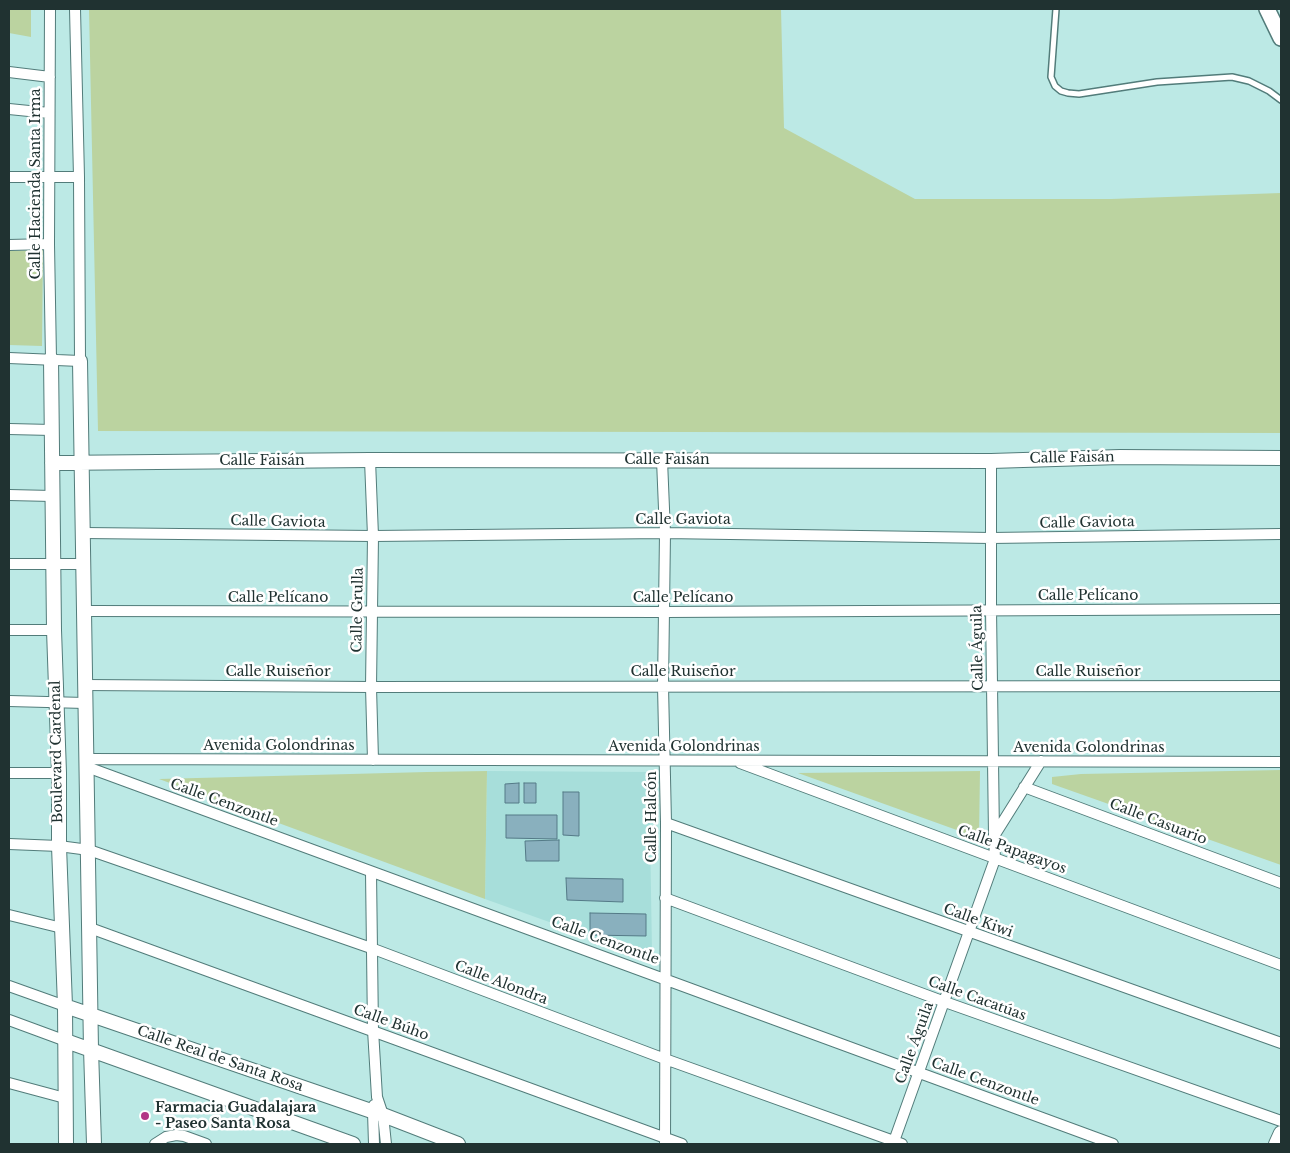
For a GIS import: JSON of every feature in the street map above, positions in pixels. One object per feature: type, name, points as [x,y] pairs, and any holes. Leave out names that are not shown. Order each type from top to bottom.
[{"type":"main road","points":[[1267,9],[1281,38]]},
{"type":"street","name":"Calle Hacienda Santa Irma","points":[[50,9],[48,244],[51,359]]},
{"type":"street","points":[[75,9],[90,1014],[94,1144]]},
{"type":"street","points":[[9,72],[50,77]]},
{"type":"street","points":[[9,109],[49,113]]},
{"type":"street","points":[[9,177],[79,177]]},
{"type":"street","points":[[9,245],[48,244]]},
{"type":"street","points":[[9,358],[80,361]]},
{"type":"street","name":"Boulevard Cardenal","points":[[51,359],[54,630],[66,1041],[66,1144]]},
{"type":"street","points":[[9,430],[52,430]]},
{"type":"street","name":"Calle Faisán","points":[[52,463],[370,460],[1281,458]]},
{"type":"street","name":"Calle Grulla","points":[[370,460],[373,536],[371,686],[373,760]]},
{"type":"street","name":"Calle Halcón","points":[[662,460],[665,534],[664,686],[666,760],[665,1141]]},
{"type":"street","name":"Calle Águila","points":[[897,1143],[918,1072],[995,859],[990,609],[991,460]]},
{"type":"street","points":[[9,496],[52,496]]},
{"type":"street","name":"Calle Gaviota","points":[[84,533],[373,536],[665,534],[991,538],[1281,534]]},
{"type":"street","points":[[9,564],[84,564]]},
{"type":"street","name":"Calle Pelícano","points":[[85,611],[665,612],[1281,609]]},
{"type":"street","points":[[9,630],[54,630]]},
{"type":"street","name":"Calle Ruiseñor","points":[[85,684],[371,686],[1281,686]]},
{"type":"street","points":[[9,701],[85,703]]},
{"type":"street","name":"Avenida Golondrinas","points":[[87,763],[373,760],[1281,762]]},
{"type":"street","name":"Calle Papagayos","points":[[734,761],[1281,964]]},
{"type":"street","points":[[994,836],[1041,761]]},
{"type":"street","name":"Calle Cenzontle","points":[[87,763],[371,872],[1113,1144]]},
{"type":"street","points":[[9,773],[59,774]]},
{"type":"street","name":"Calle Casuario","points":[[1024,787],[1281,883]]},
{"type":"street","name":"Calle Kiwi","points":[[666,823],[1281,1043]]},
{"type":"street","name":"Calle Alondra","points":[[9,844],[59,846],[89,850],[371,948],[665,1059],[897,1143]]},
{"type":"street","points":[[371,872],[373,1030],[378,1113],[386,1144]]},
{"type":"street","name":"Calle Cacatúas","points":[[665,898],[944,1002],[1281,1121]]},
{"type":"street","points":[[9,915],[62,928]]},
{"type":"street","name":"Calle Búho","points":[[90,928],[373,1030],[665,1141],[682,1144]]},
{"type":"street","name":"Calle Real de Santa Rosa","points":[[9,986],[378,1113],[458,1144]]},
{"type":"street","points":[[9,1020],[352,1144]]},
{"type":"street","points":[[9,1084],[65,1098]]},
{"type":"street","points":[[374,1144],[378,1113]]},
{"type":"street","points":[[1276,1144],[1281,1133]]},
{"type":"street","points":[[155,1144],[166,1137],[176,1136],[184,1136],[206,1144]]},
{"type":"lane","points":[[1056,9],[1051,77],[1055,86],[1068,93],[1079,94],[1158,82],[1232,77],[1249,81],[1269,91],[1281,100]]},
{"type":"shaded area","points":[[487,771],[649,772],[652,952],[647,957],[485,899]]},
{"type":"green space","points":[[9,9],[31,9],[31,37],[9,33]]},
{"type":"green space","points":[[89,9],[781,9],[784,128],[915,199],[1111,199],[1281,193],[1281,433],[98,431]]},
{"type":"green space","points":[[43,250],[42,346],[9,345],[9,251]]},
{"type":"green space","points":[[1281,770],[1281,865],[1052,784],[1052,777],[1081,774]]},
{"type":"green space","points":[[487,771],[485,899],[159,779],[427,772]]},
{"type":"green space","points":[[980,771],[979,838],[798,773]]},
{"type":"building","points":[[519,783],[519,803],[505,803],[505,784]]},
{"type":"building","points":[[524,783],[536,783],[536,803],[524,803]]},
{"type":"building","points":[[563,792],[579,792],[579,836],[563,835]]},
{"type":"building","points":[[506,815],[557,815],[557,839],[506,838]]},
{"type":"building","points":[[559,840],[559,861],[526,861],[525,841]]},
{"type":"building","points":[[566,878],[623,879],[623,902],[567,900]]},
{"type":"building","points":[[590,913],[646,914],[646,936],[590,935]]},
{"type":"place","name":"Farmacia Guadalajara - Paseo Santa Rosa","points":[[145,1116]]}]
